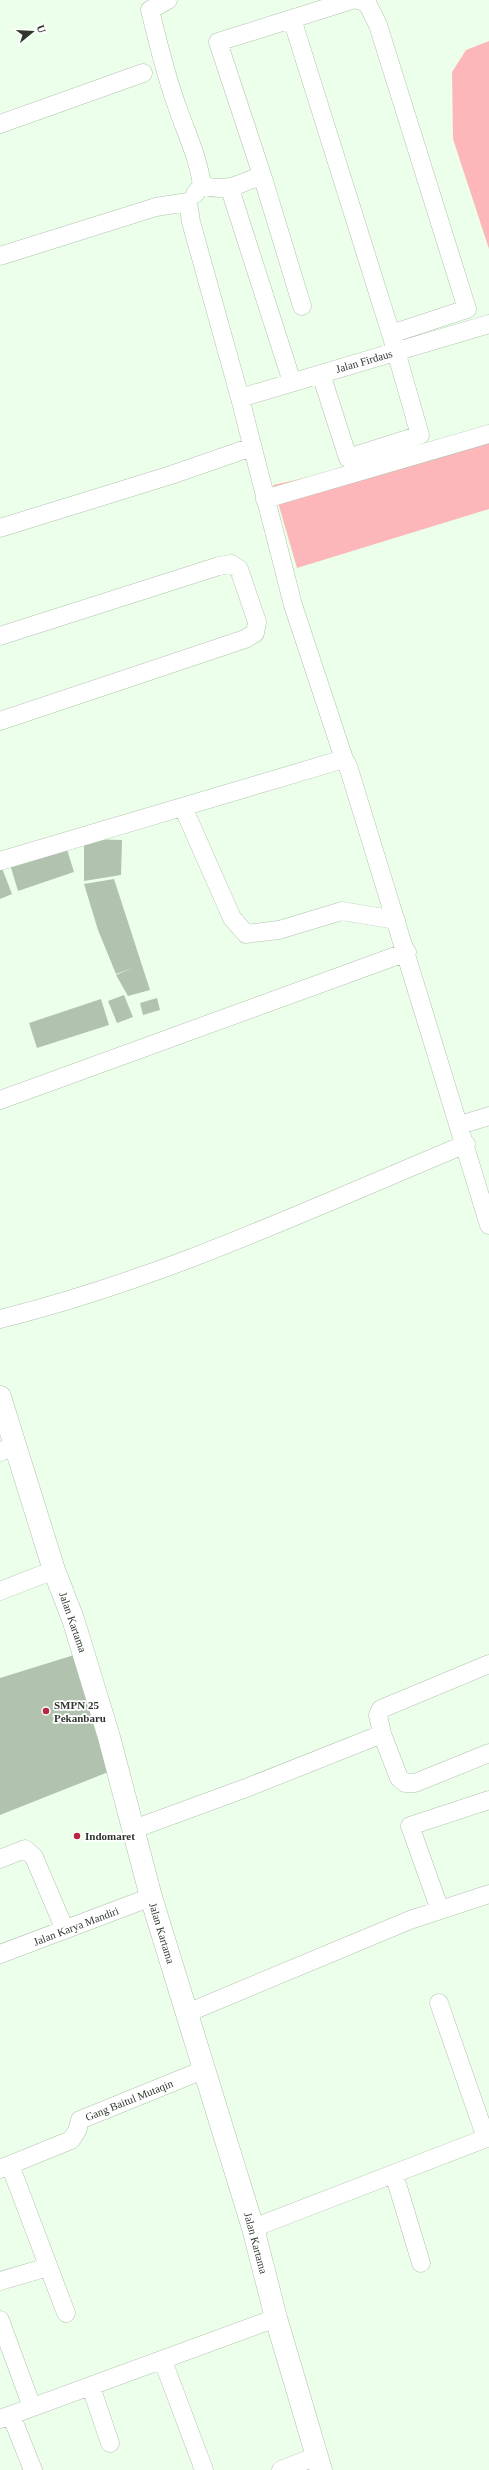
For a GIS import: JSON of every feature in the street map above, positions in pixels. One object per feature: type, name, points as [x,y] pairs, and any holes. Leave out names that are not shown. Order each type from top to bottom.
[{"type":"main road","name":"Jalan Kartama","points":[[0,1397],[7,1448],[73,1619],[134,1829],[151,1897],[253,2228],[276,2318],[319,2463]]},
{"type":"street","points":[[168,0],[150,10],[178,109],[193,146],[202,184]]},
{"type":"street","points":[[302,306],[262,175],[218,42],[352,0]]},
{"type":"street","points":[[358,0],[367,3],[378,25],[467,309],[391,334]]},
{"type":"street","points":[[292,19],[391,334],[420,435],[348,458],[321,374]]},
{"type":"street","points":[[0,124],[143,73]]},
{"type":"street","points":[[202,184],[214,189],[230,189],[262,175]]},
{"type":"street","points":[[202,184],[188,202],[190,222],[240,398],[293,605],[344,759],[348,766],[407,952],[466,1144],[489,1225]]},
{"type":"street","points":[[230,189],[292,382]]},
{"type":"street","points":[[0,256],[156,206],[188,202]]},
{"type":"street","name":"Jalan Firdaus","points":[[240,398],[489,324]]},
{"type":"street","points":[[265,499],[489,434]]},
{"type":"street","points":[[0,528],[171,475],[252,447]]},
{"type":"street","points":[[0,636],[219,566],[231,564],[240,570],[256,622],[255,633],[245,639],[0,721]]},
{"type":"street","points":[[0,861],[344,759]]},
{"type":"street","points":[[183,807],[232,918],[246,934],[279,930],[342,911],[396,920]]},
{"type":"street","points":[[0,1100],[407,952]]},
{"type":"street","points":[[460,1125],[489,1116]]},
{"type":"street","points":[[0,1319],[54,1306],[133,1281],[257,1233],[466,1144]]},
{"type":"street","points":[[0,1591],[54,1570]]},
{"type":"street","points":[[489,1664],[378,1711],[382,1734],[399,1778],[405,1783],[415,1782],[489,1752]]},
{"type":"street","points":[[134,1829],[246,1788],[382,1734]]},
{"type":"street","points":[[440,1910],[410,1826],[489,1800]]},
{"type":"street","points":[[0,1859],[25,1849],[34,1857],[65,1930]]},
{"type":"street","points":[[187,2013],[410,1920],[489,1894]]},
{"type":"street","name":"Jalan Karya Mandiri","points":[[0,1954],[151,1897]]},
{"type":"street","points":[[253,2228],[488,2138],[439,2003]]},
{"type":"street","name":"Gang Baitul Mutaqin","points":[[5,2167],[71,2140],[77,2131],[80,2120],[204,2070]]},
{"type":"street","points":[[5,2167],[66,2313]]},
{"type":"street","points":[[394,2174],[421,2263]]},
{"type":"street","points":[[0,2281],[48,2267]]},
{"type":"street","points":[[33,2470],[5,2417],[163,2361],[276,2318]]},
{"type":"street","points":[[0,2320],[32,2407]]},
{"type":"street","points":[[163,2361],[204,2470]]},
{"type":"street","points":[[91,2387],[110,2442]]},
{"type":"street","points":[[281,2470],[319,2463]]},
{"type":"shaded area","points":[[489,41],[489,249],[453,139],[452,72],[466,50]]},
{"type":"shaded area","points":[[489,437],[489,509],[297,568],[273,485]]},
{"type":"building","points":[[84,839],[122,840],[121,875],[84,881]]},
{"type":"building","points":[[65,843],[74,872],[18,891],[9,861]]},
{"type":"building","points":[[0,863],[12,894],[0,899]]},
{"type":"building","points":[[114,879],[150,990],[128,996],[116,975],[132,968],[116,974],[98,930],[84,884]]},
{"type":"building","points":[[124,995],[133,1017],[117,1023],[108,1001]]},
{"type":"building","points":[[157,998],[160,1010],[143,1015],[140,1003]]},
{"type":"building","points":[[101,999],[109,1025],[37,1048],[29,1023]]},
{"type":"building","name":"SMPN 25 Pekanbaru","points":[[74,1655],[111,1771],[0,1815],[0,1678]]},
{"type":"place","name":"SMPN 25 Pekanbaru","points":[[46,1711]]},
{"type":"place","name":"Indomaret","points":[[77,1836]]}]
